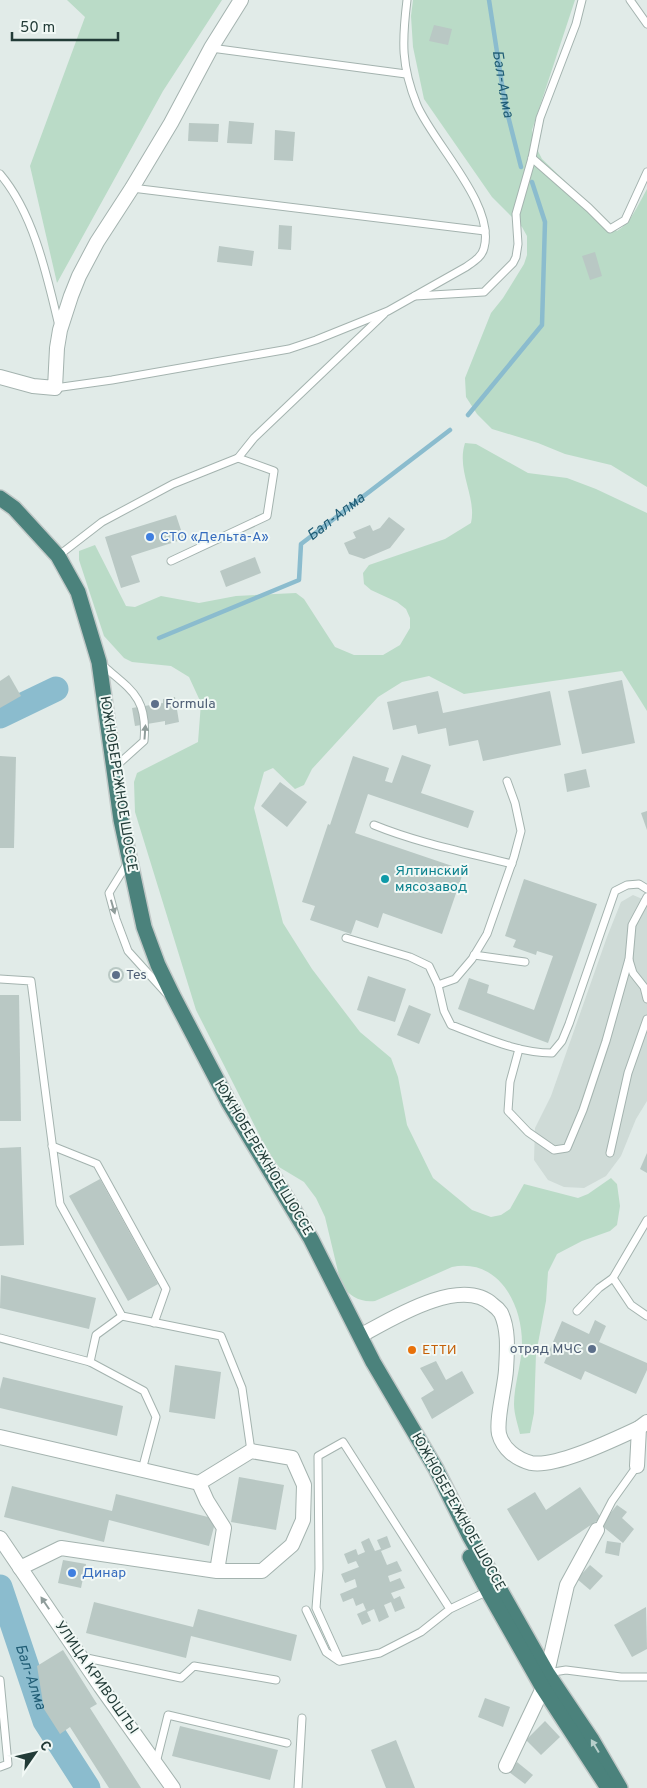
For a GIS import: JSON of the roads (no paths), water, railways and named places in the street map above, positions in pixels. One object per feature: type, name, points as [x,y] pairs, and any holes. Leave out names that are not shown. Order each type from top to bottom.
[{"type":"highway","name":"ЮЖНОБЕРЕЖНОЕ ШОССЕ","points":[[0,500],[14,508],[58,556],[78,592],[99,662],[121,820],[144,928],[158,965],[229,1103],[311,1239],[332,1286],[360,1336],[377,1377],[488,1591],[545,1680],[608,1788]]},
{"type":"highway","name":"ЮЖНОБЕРЕЖНОЕ ШОССЕ","points":[[0,500],[55,558],[75,593],[97,665],[116,804],[127,864],[141,927],[156,968],[228,1108],[291,1210],[370,1361],[439,1476],[545,1680],[592,1740],[620,1788]]},
{"type":"street","points":[[0,377],[32,386],[55,388],[60,330],[79,276],[97,242],[171,123],[211,48],[241,0]]},
{"type":"street","points":[[360,1336],[420,1306],[443,1298],[467,1294],[486,1298],[500,1312],[506,1336],[506,1377],[499,1432],[504,1447],[518,1457],[532,1463],[547,1462],[581,1454],[643,1425]]},
{"type":"street","points":[[637,1466],[643,1425]]},
{"type":"street","points":[[0,1437],[199,1482],[251,1451],[292,1458],[304,1485],[304,1520],[292,1545],[262,1571],[217,1571],[61,1548],[20,1568]]},
{"type":"street","points":[[199,1482],[224,1528],[217,1571]]},
{"type":"street","points":[[506,1766],[545,1680],[566,1585],[596,1530]]},
{"type":"street","name":"УЛИЦА КРИВОШТЫ","points":[[0,1538],[173,1788]]},
{"type":"lane","points":[[55,388],[289,349],[388,311],[412,296],[466,268],[478,259],[484,249],[485,231],[481,215],[474,198],[417,106],[406,74],[403,51],[407,0]]},
{"type":"lane","points":[[412,296],[484,292],[516,257],[518,244],[516,214],[532,158],[540,118],[576,24],[582,0]]},
{"type":"lane","points":[[630,0],[647,24]]},
{"type":"lane","points":[[211,48],[406,74]]},
{"type":"lane","points":[[532,158],[610,229],[625,220],[647,172]]},
{"type":"lane","points":[[0,174],[12,190],[40,250],[60,330]]},
{"type":"lane","points":[[132,188],[485,231]]},
{"type":"lane","points":[[58,556],[102,522],[173,484],[238,458],[254,438],[388,311]]},
{"type":"lane","points":[[171,561],[267,516],[274,471],[238,458]]},
{"type":"lane","points":[[99,662],[135,693],[143,707],[146,724],[144,740],[114,767]]},
{"type":"lane","points":[[438,986],[455,979],[474,955],[486,934],[512,864],[521,832],[516,803],[507,780]]},
{"type":"lane","points":[[374,825],[393,833],[447,849],[512,864]]},
{"type":"lane","points":[[127,864],[109,893],[116,919],[128,951],[172,999]]},
{"type":"lane","points":[[346,938],[410,957],[429,966],[438,986],[444,1011],[451,1025],[520,1049],[538,1053],[552,1053],[562,1041],[615,891],[627,885],[639,884],[647,889]]},
{"type":"lane","points":[[520,1049],[510,1082],[508,1111],[528,1132],[554,1150],[567,1148],[583,1110],[606,1041],[629,959],[632,924],[647,898]]},
{"type":"lane","points":[[474,955],[526,962]]},
{"type":"lane","points":[[629,959],[633,972],[644,988],[647,999]]},
{"type":"lane","points":[[0,979],[31,981],[60,1204],[122,1316]]},
{"type":"lane","points":[[610,1153],[628,1073],[647,1019]]},
{"type":"lane","points":[[52,1146],[97,1164],[166,1289],[154,1323]]},
{"type":"lane","points":[[577,1311],[599,1288],[613,1278],[647,1220]]},
{"type":"lane","points":[[613,1278],[631,1305],[647,1316]]},
{"type":"lane","points":[[90,1362],[96,1335],[122,1316],[222,1336],[242,1388],[251,1451]]},
{"type":"lane","points":[[0,1338],[90,1362],[144,1391],[156,1417],[142,1470]]},
{"type":"lane","points":[[340,1661],[316,1608],[320,1569],[318,1456],[343,1442],[450,1609]]},
{"type":"lane","points":[[596,1530],[612,1501],[637,1466]]},
{"type":"lane","points":[[306,1610],[326,1652],[340,1661],[380,1652],[421,1632],[450,1609],[488,1591]]},
{"type":"lane","points":[[81,1657],[181,1678],[194,1666],[276,1680]]},
{"type":"lane","points":[[545,1680],[566,1670],[621,1677],[647,1677]]},
{"type":"lane","points":[[0,1680],[8,1764],[0,1766]]},
{"type":"lane","points":[[156,1763],[168,1715],[287,1743]]},
{"type":"lane","points":[[298,1788],[302,1718]]},
{"type":"waterway","name":"Бал-Алма","points":[[489,0],[505,104],[521,167]]},
{"type":"waterway","name":"Бал-Алма","points":[[468,415],[542,325],[545,222],[532,182]]},
{"type":"waterway","name":"Бал-Алма","points":[[159,638],[299,580],[301,544],[450,430]]},
{"type":"waterway","name":"Бал-Алма","points":[[0,716],[56,689]]},
{"type":"waterway","name":"Бал-Алма","points":[[0,1587],[45,1721],[88,1788]]},
{"type":"place","name":"СТО «Дельта-А»","points":[[150,537]]},
{"type":"place","name":"Formula","points":[[155,704]]},
{"type":"place","name":"Ялтинский мясозавод","points":[[385,879]]},
{"type":"place","name":"Tes","points":[[116,975]]},
{"type":"place","name":"отряд МЧС","points":[[592,1349]]},
{"type":"place","name":"ЕТТИ","points":[[412,1350]]},
{"type":"place","name":"Динар","points":[[72,1573]]}]
